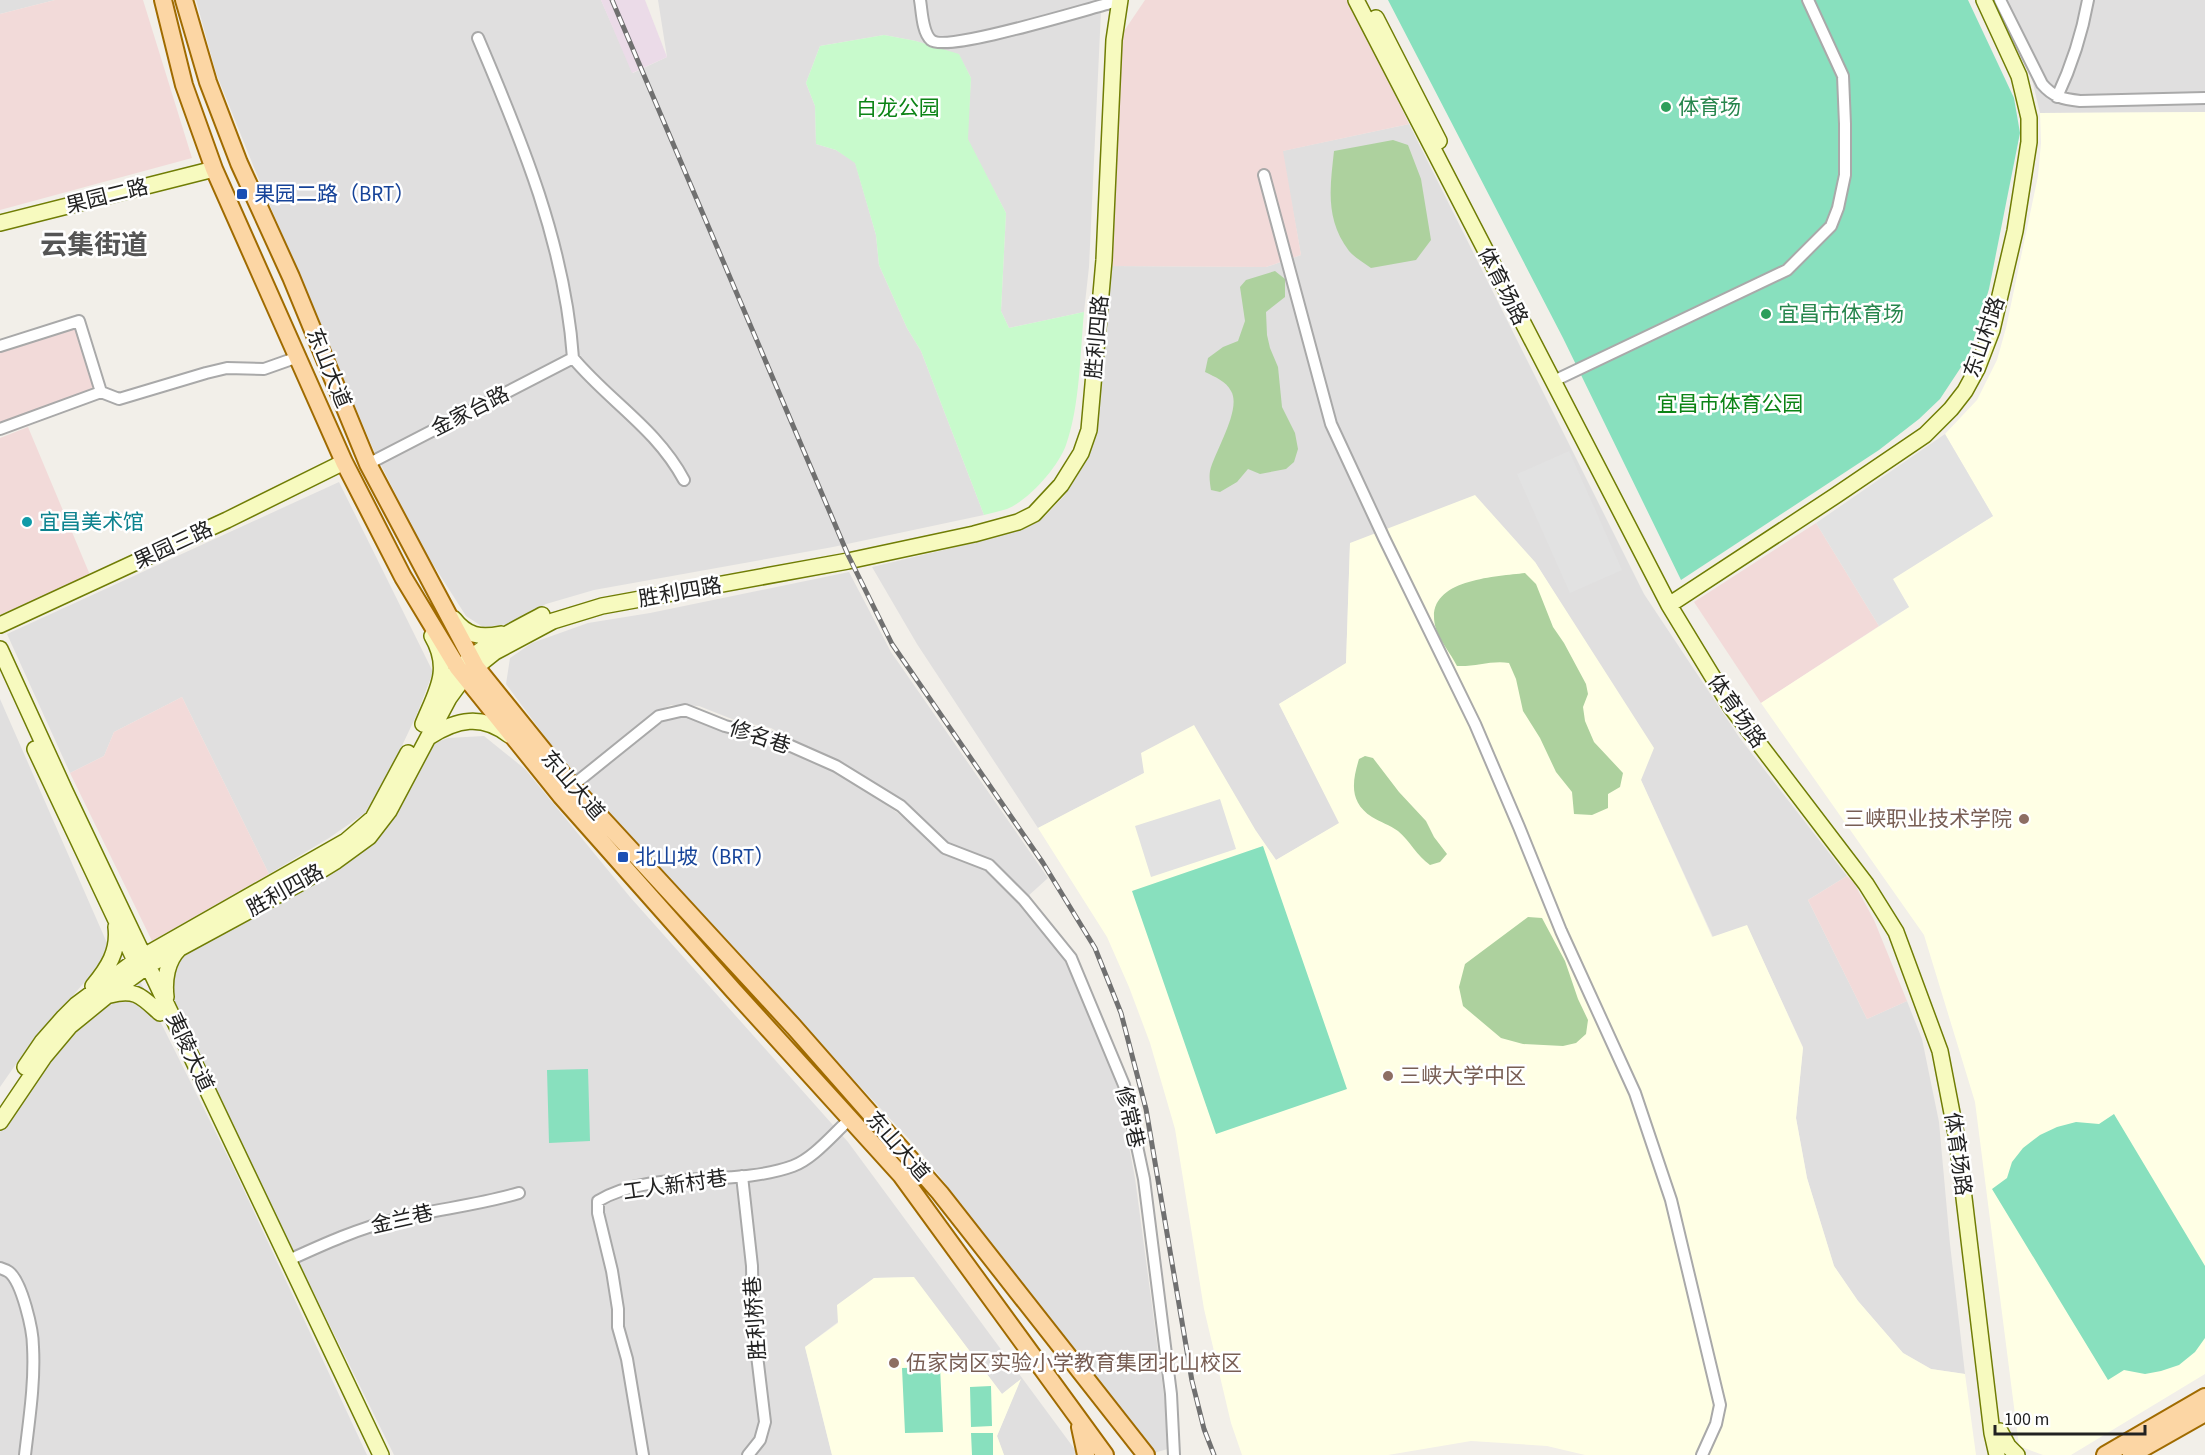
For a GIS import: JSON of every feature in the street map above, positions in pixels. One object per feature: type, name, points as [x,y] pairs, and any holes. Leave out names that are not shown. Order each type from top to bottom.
[{"type":"main road","name":"东山大道","points":[[163,0],[184,85],[214,168],[344,462],[404,577],[467,667],[512,737],[631,875],[901,1175],[1105,1455]]},
{"type":"main road","name":"东山大道","points":[[184,0],[208,82],[239,163],[291,277],[368,464],[428,580],[467,667],[499,695],[572,786],[794,1027],[940,1193],[1146,1455]]},
{"type":"main road","name":"体育场路","points":[[1356,0],[1673,603],[1731,707],[1866,884],[1896,932],[1919,989],[1940,1051],[1957,1139],[1996,1432],[1997,1455]]},
{"type":"main road","name":"体育场路","points":[[1367,0],[1673,603]]},
{"type":"main road","name":"东山村路","points":[[1673,603],[1925,435],[1951,409],[1965,391],[1977,369],[1992,330],[2015,231],[2029,142],[2029,118],[2019,76],[1983,0]]},
{"type":"main road","name":"胜利四路","points":[[0,1103],[42,1042],[81,1001],[142,962],[346,841],[373,818],[425,731],[442,689],[467,667],[495,652],[513,636],[548,612],[595,598],[973,527],[1014,515],[1035,504],[1057,480],[1072,453],[1081,419],[1097,260],[1107,40],[1114,1]]},
{"type":"main road","name":"果园二路","points":[[0,223],[214,168]]},
{"type":"main road","name":"果园三路","points":[[0,625],[227,520],[344,462]]},
{"type":"main road","points":[[404,577],[416,608],[436,642],[443,663],[425,731],[455,723],[489,722],[512,737]]},
{"type":"main road","points":[[428,580],[461,629],[473,636],[513,636]]},
{"type":"main road","points":[[499,695],[494,685],[494,666],[513,636]]},
{"type":"main road","name":"夷陵大道","points":[[0,649],[130,926],[142,962]]},
{"type":"main road","name":"夷陵大道","points":[[0,673],[113,915],[142,962],[373,1455]]},
{"type":"main road","points":[[81,1001],[114,956],[117,934],[113,915]]},
{"type":"main road","points":[[108,995],[124,991],[133,992],[164,1009],[167,972],[178,942],[148,939],[137,934],[130,926]]},
{"type":"main road","name":"胜利四路","points":[[0,1122],[44,1057],[70,1026],[108,995],[142,962]]},
{"type":"main road","name":"夷陵大道","points":[[164,1009],[289,1260],[381,1455]]},
{"type":"main road","points":[[915,1165],[1131,1455]]},
{"type":"main road","points":[[901,1175],[910,1180],[990,1282],[1038,1350],[1118,1455]]},
{"type":"main road","points":[[2105,1455],[2205,1397]]},
{"type":"main road","points":[[2131,1455],[2205,1413]]},
{"type":"main road","points":[[1077,1417],[1086,1455]]},
{"type":"main road","name":"体育场路","points":[[1996,1432],[2007,1455]]},
{"type":"main road","points":[[1990,1455],[1996,1432]]},
{"type":"main road","points":[[1996,1432],[2017,1455]]},
{"type":"street","points":[[920,0],[926,31],[931,39],[937,42],[975,39],[1114,1]]},
{"type":"street","points":[[1560,378],[1787,270],[1831,226],[1838,208],[1845,175],[1843,76],[1808,0]]},
{"type":"street","points":[[2000,0],[2036,74],[2049,93],[2057,97],[2080,101],[2205,98]]},
{"type":"street","points":[[2057,97],[2082,34],[2088,0]]},
{"type":"street","points":[[478,38],[520,140],[545,210],[565,288],[573,358],[650,433],[672,458],[684,480]]},
{"type":"street","points":[[1264,175],[1331,424],[1475,724],[1520,827],[1561,931],[1635,1093],[1671,1200],[1720,1405],[1716,1424],[1702,1455]]},
{"type":"street","points":[[0,346],[79,321],[101,392]]},
{"type":"street","points":[[0,429],[101,392],[119,399],[227,368],[264,369],[298,357]]},
{"type":"street","name":"金家台路","points":[[368,464],[573,358]]},
{"type":"street","name":"修名巷","points":[[572,786],[659,716],[685,710],[725,726],[775,739],[836,766],[901,806],[945,848]]},
{"type":"street","name":"修常巷","points":[[945,848],[989,865],[1024,900],[1071,958],[1124,1085],[1144,1179],[1171,1394],[1174,1455]]},
{"type":"street","name":"工人新村巷","points":[[643,1455],[627,1359],[618,1327],[618,1309],[598,1213],[598,1201],[610,1194],[640,1187],[681,1180],[742,1176],[775,1171],[795,1165],[810,1155],[850,1119]]},
{"type":"street","name":"胜利桥巷","points":[[742,1176],[752,1266],[753,1322],[765,1422],[760,1440],[748,1455]]},
{"type":"street","name":"金兰巷","points":[[289,1260],[359,1229],[519,1193]]},
{"type":"street","points":[[0,1268],[9,1272],[18,1285],[33,1345],[30,1412],[25,1455]]},
{"type":"shaded area","points":[[0,0],[55,0],[0,14]]},
{"type":"shaded area","points":[[55,0],[143,0],[192,158],[0,210],[0,14]]},
{"type":"shaded area","points":[[196,0],[601,0],[633,73],[667,57],[658,0],[1104,0],[1101,11],[1089,267],[1084,312],[1009,328],[1001,311],[1006,213],[967,139],[971,78],[959,55],[916,41],[884,35],[820,46],[806,83],[815,106],[816,144],[836,150],[855,162],[876,235],[879,265],[907,328],[921,351],[984,515],[833,547],[594,590],[546,604],[511,624],[483,627],[466,616],[422,547],[374,451],[216,73]]},
{"type":"shaded area","points":[[601,0],[645,0],[667,57],[632,73]]},
{"type":"shaded area","points":[[1145,0],[1349,0],[1409,124],[1283,151],[1301,255],[1266,267],[1109,266],[1118,40]]},
{"type":"shaded area","points":[[1996,0],[2205,0],[2205,112],[2040,113],[2031,75]]},
{"type":"shaded area","name":"三峡职业技术学院","points":[[2205,112],[2205,1374],[2071,1455],[2043,1455],[2019,1446],[1975,1102],[1924,935],[1761,703],[1909,607],[1892,579],[1993,516],[1945,434],[1977,400],[1997,360],[2006,328],[2038,176],[2041,143],[2040,113]]},
{"type":"shaded area","points":[[1409,124],[1644,594],[1739,737],[1847,876],[1808,900],[1867,1019],[1907,1001],[1922,1039],[1939,1122],[1965,1374],[1931,1369],[1903,1353],[1858,1301],[1834,1266],[1807,1178],[1796,1118],[1803,1047],[1747,926],[1713,937],[1641,780],[1586,644],[1535,562],[1350,543],[1346,664],[1279,704],[1340,823],[1276,860],[1256,831],[1144,773],[1038,828],[917,644],[872,567],[990,539],[1030,525],[1045,516],[1064,496],[1077,476],[1091,443],[1109,266],[1266,267],[1301,255],[1282,151]]},
{"type":"shaded area","points":[[76,325],[99,391],[0,426],[0,351]]},
{"type":"shaded area","points":[[28,427],[90,575],[0,615],[0,438]]},
{"type":"shaded area","points":[[1945,434],[1993,516],[1893,579],[1909,607],[1879,626],[1816,523]]},
{"type":"shaded area","points":[[1569,451],[1622,570],[1570,593],[1517,474]]},
{"type":"shaded area","points":[[339,482],[433,672],[417,714],[391,769],[365,813],[269,874],[182,697],[114,732],[104,756],[70,773],[7,634]]},
{"type":"shaded area","points":[[1475,495],[1535,562],[1654,748],[1641,780],[1712,937],[1747,925],[1803,1048],[1796,1118],[1807,1178],[1834,1266],[1858,1301],[1903,1353],[1931,1369],[1965,1374],[1976,1455],[1585,1455],[1547,1446],[1471,1441],[1388,1455],[1242,1455],[1231,1423],[1204,1309],[1175,1129],[1150,1043],[1107,937],[1038,828],[1144,773],[1141,753],[1194,725],[1256,831],[1276,860],[1339,823],[1279,704],[1346,663],[1350,543]]},
{"type":"shaded area","points":[[1816,523],[1879,626],[1761,703],[1694,602]]},
{"type":"shaded area","points":[[849,572],[891,652],[1048,878],[1027,897],[986,858],[947,844],[904,802],[771,728],[737,721],[699,706],[671,705],[653,713],[575,777],[506,684],[510,658],[532,643],[588,623],[650,613]]},
{"type":"shaded area","points":[[182,697],[269,874],[152,941],[70,773],[104,756],[114,732]]},
{"type":"shaded area","points":[[0,699],[107,943],[103,958],[23,1054],[0,1087]]},
{"type":"shaded area","points":[[686,717],[725,732],[775,744],[835,771],[895,811],[943,850],[988,866],[1069,959],[1085,995],[1118,1089],[1135,1178],[1171,1448],[1154,1453],[920,1151],[581,786],[662,721]]},
{"type":"shaded area","points":[[484,736],[525,769],[630,897],[848,1142],[1076,1451],[1074,1455],[1004,1455],[997,1436],[1020,1380],[1002,1394],[913,1277],[874,1278],[838,1322],[805,1347],[832,1455],[394,1455],[152,966],[347,861],[387,827],[429,745],[448,738]]},
{"type":"shaded area","points":[[1220,799],[1236,849],[1151,877],[1135,826]]},
{"type":"shaded area","points":[[1847,876],[1854,883],[1874,920],[1907,1001],[1867,1019],[1808,900]]},
{"type":"shaded area","points":[[138,977],[234,1169],[367,1455],[0,1455],[0,1132],[74,1028]]},
{"type":"shaded area","name":"伍家岗区实验小学教育集团北山校区","points":[[914,1277],[1002,1394],[1021,1379],[997,1436],[1004,1455],[832,1455],[805,1347],[838,1323],[837,1305],[874,1278]]},
{"type":"green space","name":"宜昌市体育场","points":[[1388,0],[1968,0],[2014,98],[2020,133],[1989,289],[1969,355],[1940,399],[1919,419],[1879,450],[1681,580],[1563,338]]},
{"type":"green space","name":"白龙公园","points":[[884,35],[916,41],[959,54],[971,78],[968,139],[1006,213],[1001,311],[1009,328],[1084,312],[1077,397],[1071,430],[1062,454],[1042,482],[1016,505],[984,515],[921,351],[907,328],[879,265],[876,235],[855,163],[836,150],[816,144],[815,106],[806,83],[820,46]]},
{"type":"green space","points":[[1393,140],[1408,145],[1421,179],[1431,240],[1416,260],[1371,268],[1349,251],[1336,227],[1331,203],[1334,151]]},
{"type":"green space","points":[[1275,271],[1285,279],[1285,297],[1266,312],[1267,335],[1278,367],[1282,407],[1295,433],[1298,449],[1294,462],[1286,469],[1260,474],[1248,469],[1237,482],[1220,492],[1211,490],[1210,471],[1231,419],[1233,399],[1226,385],[1205,372],[1208,358],[1223,347],[1238,341],[1245,321],[1240,287],[1246,280]]},
{"type":"green space","points":[[1525,573],[1536,584],[1553,627],[1586,684],[1588,694],[1583,707],[1585,721],[1594,742],[1623,773],[1620,787],[1608,794],[1608,808],[1592,815],[1574,814],[1572,792],[1556,772],[1540,738],[1523,711],[1516,679],[1509,663],[1457,666],[1436,629],[1434,612],[1439,600],[1449,590],[1479,579]]},
{"type":"green space","points":[[1365,756],[1373,758],[1399,792],[1426,821],[1434,837],[1447,854],[1440,862],[1430,865],[1398,831],[1372,817],[1359,805],[1354,784],[1359,759]]},
{"type":"green space","points":[[1263,846],[1347,1089],[1216,1134],[1132,891]]},
{"type":"green space","points":[[1528,917],[1542,918],[1565,961],[1588,1020],[1586,1034],[1576,1043],[1563,1046],[1523,1044],[1501,1038],[1463,1006],[1459,987],[1465,964]]},
{"type":"green space","points":[[588,1069],[590,1141],[549,1143],[547,1070]]},
{"type":"green space","points":[[2114,1114],[2205,1266],[2205,1338],[2195,1352],[2179,1365],[2145,1374],[2124,1370],[2108,1380],[1992,1189],[2007,1178],[2012,1162],[2023,1148],[2040,1135],[2076,1122],[2099,1124]]},
{"type":"green space","points":[[940,1367],[943,1432],[905,1433],[902,1368]]},
{"type":"green space","points":[[991,1386],[992,1426],[971,1427],[970,1387]]},
{"type":"green space","points":[[971,1433],[993,1433],[993,1455],[972,1455]]},
{"type":"railway","points":[[612,0],[848,555],[892,644],[1043,863],[1095,948],[1121,1013],[1146,1109],[1192,1381],[1204,1429],[1214,1455]]},
{"type":"place","name":"体育场","points":[[1666,107]]},
{"type":"place","name":"果园二路（BRT）","points":[[242,194]]},
{"type":"place","name":"宜昌市体育场","points":[[1766,314]]},
{"type":"place","name":"宜昌美术馆","points":[[27,522]]},
{"type":"place","name":"三峡职业技术学院","points":[[2024,819]]},
{"type":"place","name":"北山坡（BRT）","points":[[623,857]]},
{"type":"place","name":"三峡大学中区","points":[[1388,1076]]},
{"type":"place","name":"伍家岗区实验小学教育集团北山校区","points":[[894,1363]]},
{"type":"district","name":"云集街道","points":[[94,245]]},
{"type":"park label","name":"宜昌市体育公园","points":[[1730,404]]}]
